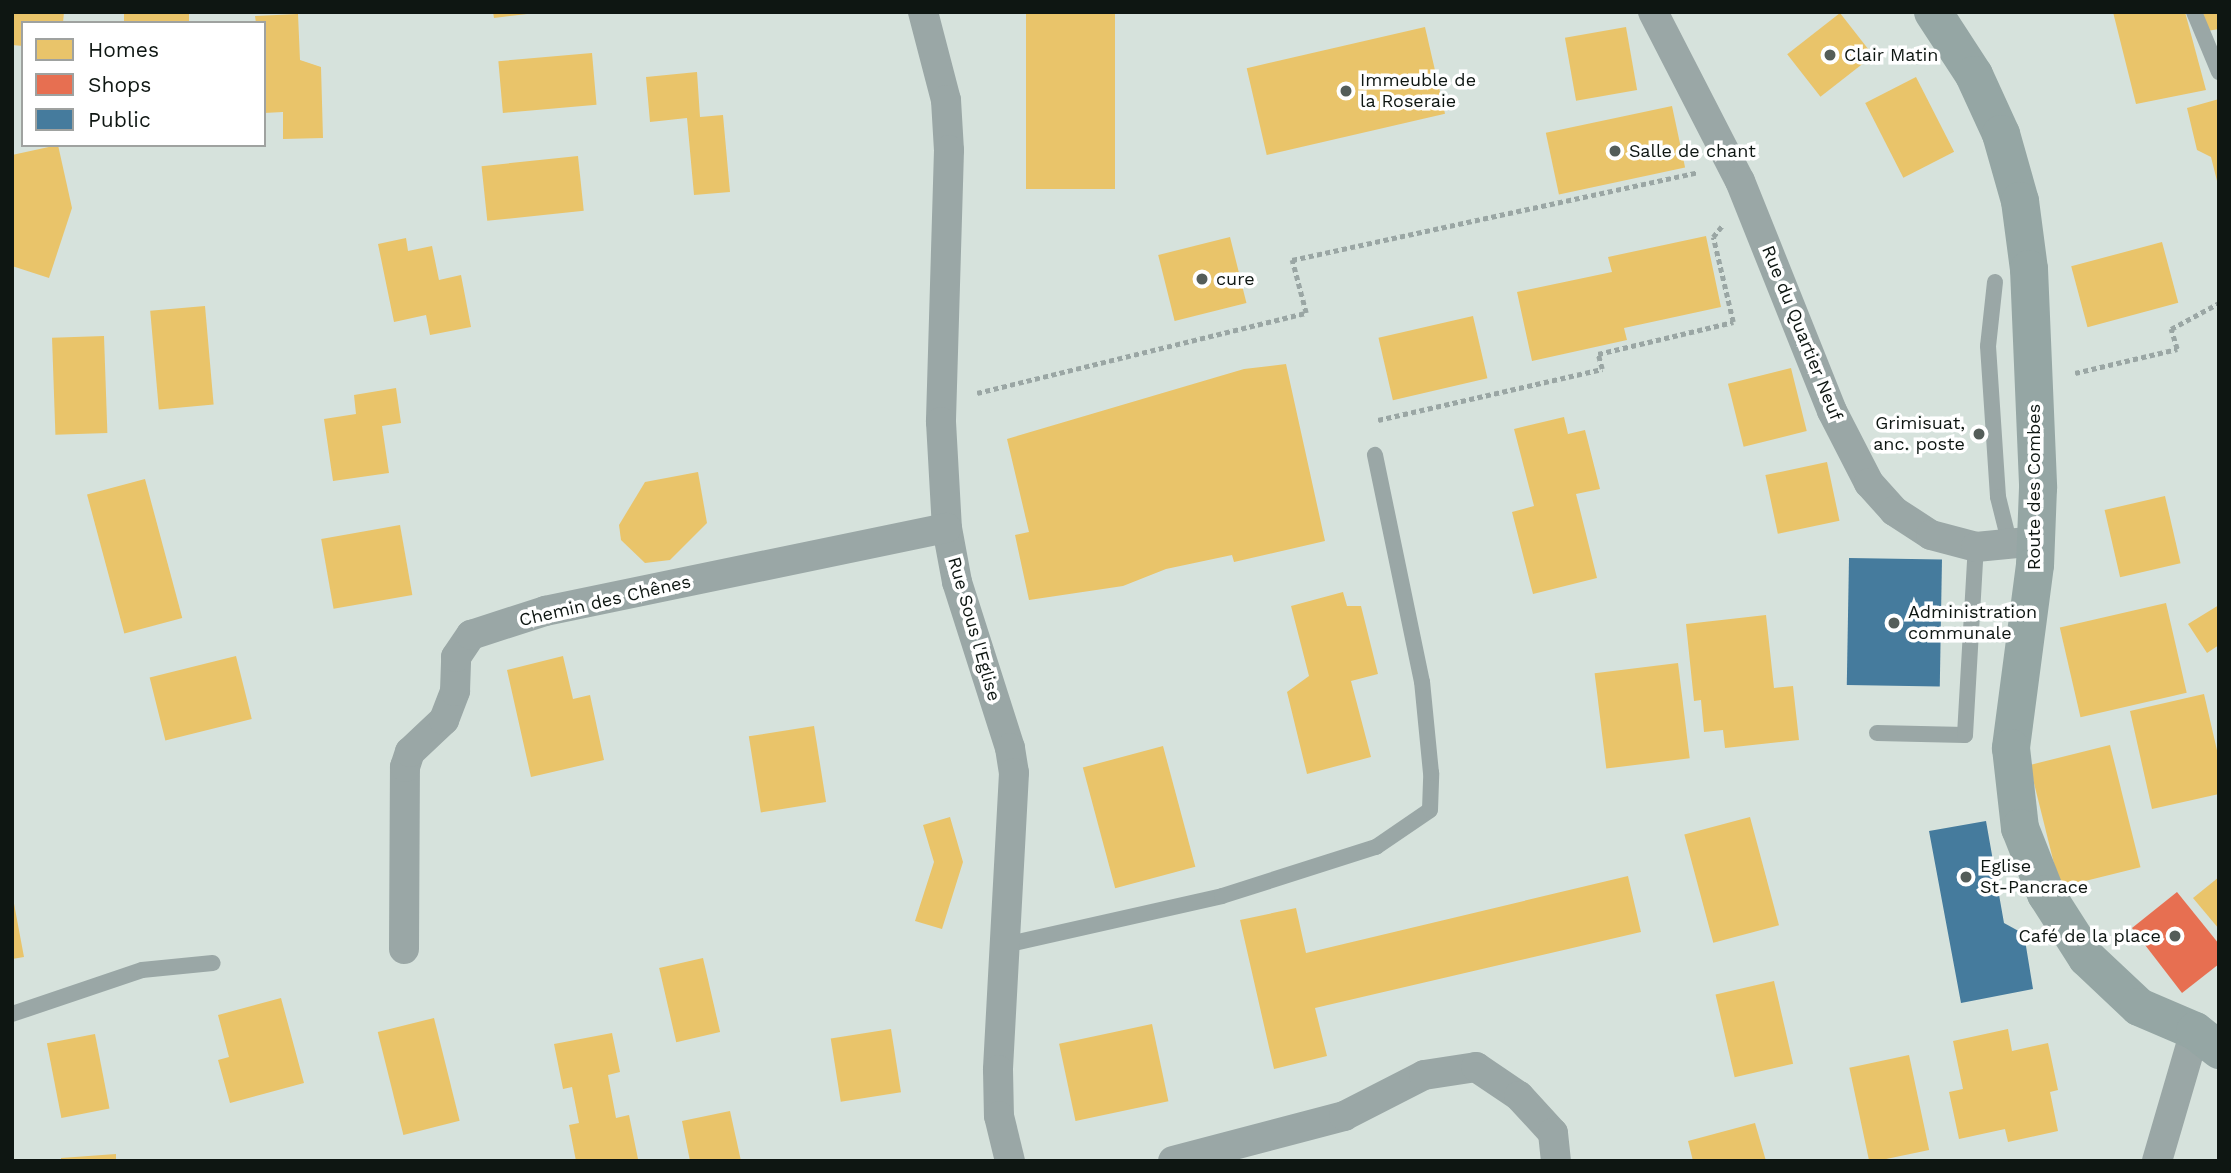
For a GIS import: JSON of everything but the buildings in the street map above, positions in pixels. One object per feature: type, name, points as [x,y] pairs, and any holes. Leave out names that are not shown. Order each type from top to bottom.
[{"type":"street","name":"Rue Sous l'Eglise","points":[[923,12],[946,100],[949,150],[942,401],[947,528],[957,582],[1012,760],[1014,817],[998,1070],[999,1116],[1010,1161]]},
{"type":"street","name":"Rue du Quartier Neuf","points":[[1653,12],[1731,162],[1832,411],[1869,483],[1921,532],[1976,547],[2023,541]]},
{"type":"street","name":"Route des Combes","points":[[1933,12],[1955,41],[1988,104],[2021,201],[2032,307],[2023,541],[2011,748],[2012,789],[2031,863],[2064,927],[2087,958],[2139,1007],[2211,1033]]},
{"type":"street","name":"Chemin des Chênes","points":[[404,949],[405,767],[410,752],[444,720],[455,691],[456,657],[471,635],[545,611],[947,528]]},
{"type":"street","points":[[2157,1161],[2211,1033]]},
{"type":"street","points":[[1173,1161],[1345,1116],[1424,1074],[1476,1067],[1519,1096],[1553,1133],[1556,1161]]},
{"type":"lane","points":[[2194,12],[2219,72]]},
{"type":"lane","points":[[1996,282],[1988,346],[1998,497],[2023,541]]},
{"type":"lane","points":[[1005,945],[1222,897],[1376,846],[1430,810],[1431,773],[1422,681],[1375,455]]},
{"type":"lane","points":[[1877,733],[1965,735],[1976,547]]},
{"type":"lane","points":[[12,1014],[142,970],[213,963]]},
{"type":"path","points":[[942,401],[1306,313],[1292,260],[1731,162]]},
{"type":"path","points":[[1378,420],[1602,369],[1598,354],[1732,322],[1713,237],[1733,213],[1750,205]]},
{"type":"path","points":[[2075,373],[2177,349],[2171,329],[2219,303]]},
{"type":"place","name":"Clair Matin","points":[[1830,55]]},
{"type":"place","name":"Immeuble de la Roseraie","points":[[1346,91]]},
{"type":"place","name":"Salle de chant","points":[[1615,151]]},
{"type":"place","name":"cure","points":[[1202,279]]},
{"type":"place","name":"Grimisuat, anc. poste","points":[[1979,434]]},
{"type":"place","name":"Administration communale","points":[[1894,623]]},
{"type":"place","name":"Eglise St-Pancrace","points":[[1966,877]]},
{"type":"place","name":"Café de la place","points":[[2175,936]]}]
